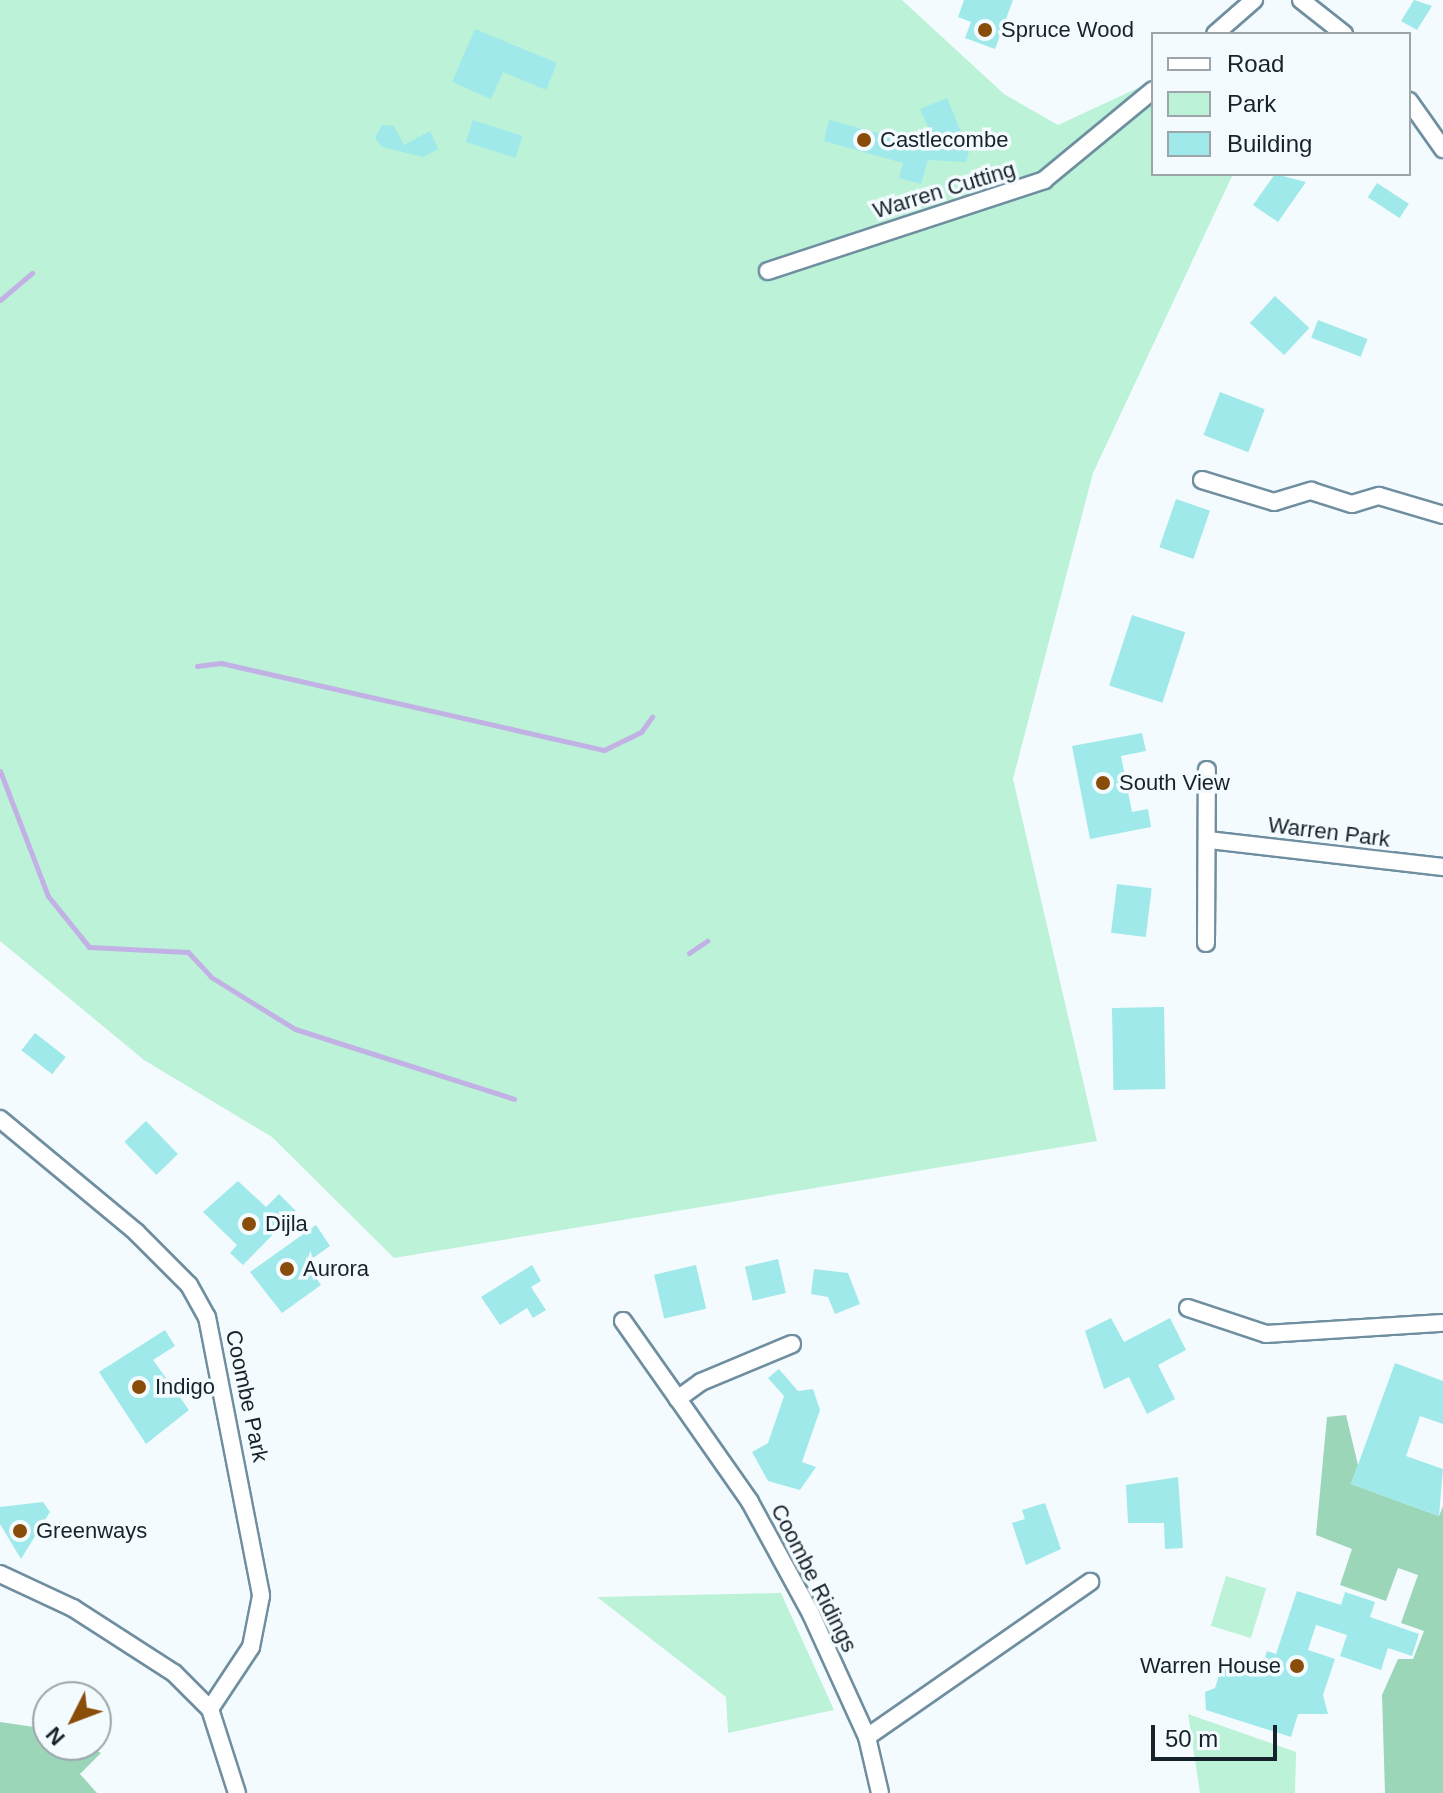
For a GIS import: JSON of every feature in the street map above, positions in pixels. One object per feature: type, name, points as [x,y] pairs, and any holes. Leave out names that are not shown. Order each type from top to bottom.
[{"type":"street","points":[[1217,32],[1254,0]]},
{"type":"street","points":[[1301,0],[1341,32]]},
{"type":"street","name":"Warren Cutting","points":[[768,271],[1032,185],[1151,92]]},
{"type":"street","points":[[1411,104],[1443,149]]},
{"type":"street","points":[[1202,480],[1274,502],[1311,491],[1352,504],[1379,496],[1443,515]]},
{"type":"street","points":[[1206,943],[1209,840],[1207,770]]},
{"type":"street","name":"Warren Park","points":[[1209,840],[1443,867]]},
{"type":"street","name":"Coombe Park","points":[[0,1119],[136,1232],[189,1285],[207,1317],[261,1596],[251,1647],[210,1709]]},
{"type":"street","points":[[1188,1308],[1266,1334],[1443,1323]]},
{"type":"street","name":"Coombe Ridings","points":[[623,1321],[750,1502],[867,1737],[880,1793]]},
{"type":"street","points":[[678,1399],[701,1382],[792,1344]]},
{"type":"street","points":[[0,1574],[73,1608],[174,1673],[210,1709],[237,1793]]},
{"type":"street","points":[[867,1737],[1090,1582]]},
{"type":"green space","points":[[0,0],[902,0],[1004,94],[1058,125],[1151,82],[1151,176],[1232,176],[1093,473],[1013,779],[1097,1141],[394,1258],[272,1137],[144,1060],[0,941]]},
{"type":"green space","points":[[1346,1415],[1358,1465],[1351,1484],[1439,1516],[1443,1506],[1443,1793],[1385,1793],[1382,1695],[1398,1659],[1413,1659],[1424,1631],[1401,1623],[1418,1575],[1398,1568],[1386,1601],[1340,1585],[1352,1549],[1316,1535],[1327,1417]]},
{"type":"green space","points":[[1226,1576],[1266,1588],[1251,1638],[1211,1626]]},
{"type":"green space","points":[[781,1593],[834,1710],[728,1733],[726,1697],[597,1597]]},
{"type":"green space","points":[[1188,1714],[1296,1752],[1295,1793],[1200,1793]]},
{"type":"green space","points":[[0,1722],[32,1727],[32,1761],[93,1761],[80,1774],[97,1793],[0,1793]]},
{"type":"building","name":"Spruce Wood","points":[[964,0],[1013,0],[995,49],[965,38],[971,22],[958,17]]},
{"type":"building","points":[[1414,0],[1432,6],[1417,30],[1401,21]]},
{"type":"building","points":[[475,29],[557,63],[546,90],[503,72],[491,99],[452,82]]},
{"type":"building","name":"Castlecombe","points":[[947,98],[969,152],[966,162],[928,160],[921,184],[899,178],[903,163],[824,141],[829,120],[938,149],[920,109]]},
{"type":"building","points":[[473,120],[522,136],[515,158],[466,142]]},
{"type":"building","points":[[382,125],[394,126],[404,145],[430,131],[438,149],[423,157],[382,147],[375,138]]},
{"type":"building","points":[[1274,176],[1306,182],[1278,222],[1253,205]]},
{"type":"building","points":[[1377,183],[1409,204],[1400,218],[1368,197]]},
{"type":"building","points":[[1275,296],[1309,328],[1284,355],[1250,323]]},
{"type":"building","points":[[1318,320],[1367,339],[1361,357],[1311,338]]},
{"type":"building","points":[[1220,392],[1265,409],[1248,452],[1204,435]]},
{"type":"building","points":[[1176,499],[1210,511],[1193,559],[1159,547]]},
{"type":"building","points":[[1132,615],[1185,632],[1162,703],[1109,685]]},
{"type":"building","name":"South View","points":[[1142,733],[1146,751],[1121,756],[1132,812],[1148,809],[1151,827],[1090,839],[1072,746]]},
{"type":"building","points":[[1117,884],[1152,888],[1146,937],[1111,933]]},
{"type":"building","points":[[1164,1007],[1165,1089],[1113,1090],[1112,1008]]},
{"type":"building","points":[[35,1033],[66,1057],[52,1074],[21,1050]]},
{"type":"building","points":[[146,1121],[178,1154],[156,1175],[124,1142]]},
{"type":"building","name":"Dijla","points":[[238,1181],[266,1207],[279,1194],[296,1211],[243,1265],[230,1253],[237,1245],[203,1212]]},
{"type":"building","name":"Aurora","points":[[316,1225],[330,1246],[306,1263],[321,1285],[282,1313],[250,1272]]},
{"type":"building","points":[[778,1259],[786,1293],[753,1301],[745,1267]]},
{"type":"building","points":[[532,1265],[541,1281],[531,1287],[546,1310],[533,1318],[527,1308],[500,1325],[481,1297]]},
{"type":"building","points":[[696,1265],[706,1309],[664,1319],[654,1275]]},
{"type":"building","points":[[814,1269],[848,1273],[860,1304],[835,1314],[828,1297],[811,1294]]},
{"type":"building","points":[[1111,1318],[1124,1342],[1170,1318],[1186,1350],[1158,1365],[1175,1399],[1147,1414],[1129,1377],[1104,1389],[1085,1331]]},
{"type":"building","name":"Indigo","points":[[165,1330],[175,1346],[153,1360],[189,1410],[146,1444],[99,1372]]},
{"type":"building","points":[[1395,1363],[1443,1381],[1443,1424],[1420,1416],[1406,1456],[1443,1469],[1439,1516],[1351,1484]]},
{"type":"building","points":[[779,1369],[798,1391],[813,1389],[820,1410],[802,1462],[816,1467],[800,1490],[768,1481],[752,1452],[768,1443],[784,1396],[768,1378]]},
{"type":"building","points":[[1178,1477],[1183,1548],[1165,1549],[1164,1523],[1128,1523],[1126,1485]]},
{"type":"building","name":"Greenways","points":[[43,1502],[50,1512],[21,1559],[0,1524],[0,1507]]},
{"type":"building","points":[[1045,1503],[1061,1549],[1026,1565],[1012,1523],[1025,1519],[1022,1510]]},
{"type":"building","name":"Warren House","points":[[1297,1591],[1341,1605],[1345,1592],[1375,1602],[1370,1617],[1419,1634],[1412,1656],[1388,1648],[1381,1670],[1340,1656],[1347,1635],[1316,1625],[1308,1650],[1335,1659],[1323,1695],[1328,1714],[1298,1714],[1291,1737],[1206,1710],[1205,1692],[1215,1688],[1223,1663],[1260,1675],[1267,1651],[1276,1654]]},
{"type":"waterway","points":[[0,300],[32,273]]},
{"type":"waterway","points":[[197,666],[221,663],[604,750],[641,732],[652,717]]},
{"type":"waterway","points":[[0,771],[48,896],[89,947],[188,952],[211,977],[295,1029],[514,1099]]},
{"type":"waterway","points":[[689,953],[707,941]]},
{"type":"place","name":"Spruce Wood","points":[[985,30]]},
{"type":"place","name":"Castlecombe","points":[[864,140]]},
{"type":"place","name":"South View","points":[[1103,783]]},
{"type":"place","name":"Dijla","points":[[249,1224]]},
{"type":"place","name":"Aurora","points":[[287,1269]]},
{"type":"place","name":"Indigo","points":[[139,1387]]},
{"type":"place","name":"Greenways","points":[[20,1531]]},
{"type":"place","name":"Warren House","points":[[1297,1666]]}]
